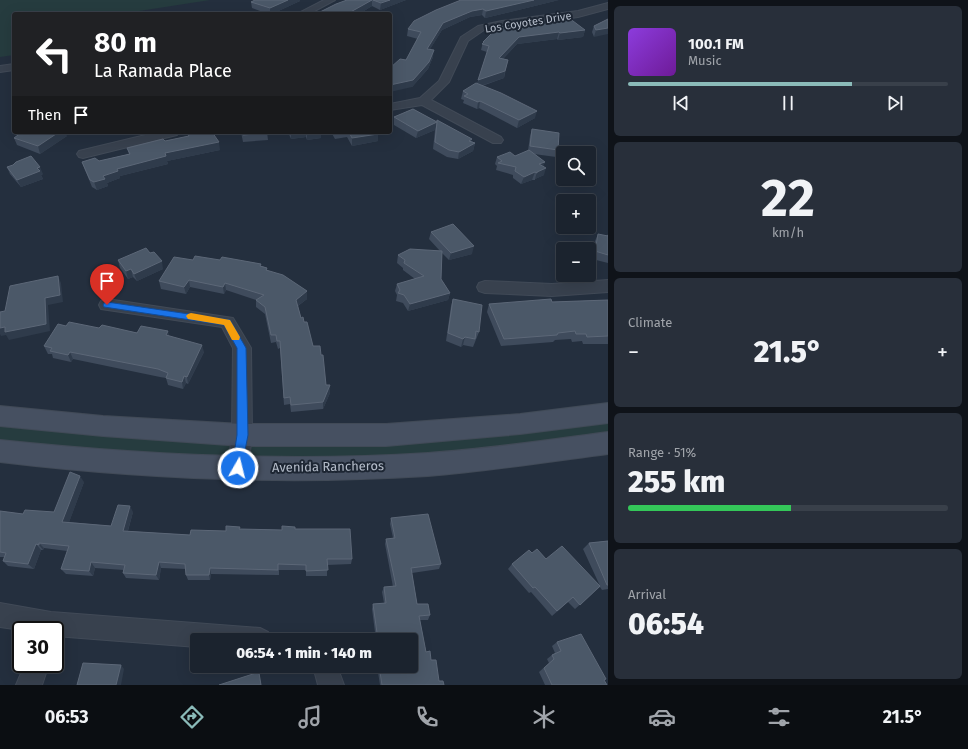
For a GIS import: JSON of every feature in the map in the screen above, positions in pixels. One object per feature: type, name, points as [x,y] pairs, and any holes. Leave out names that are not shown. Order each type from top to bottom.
[{"type":"main road","points":[[0,416],[103,426],[242,435],[386,435],[520,424],[608,413]]},
{"type":"main road","name":"Avenida Rancheros","points":[[0,451],[39,456],[172,466],[238,468],[381,466],[489,458],[608,443]]},
{"type":"street","points":[[306,12],[331,0]]},
{"type":"street","name":"Los Coyotes Drive","points":[[424,101],[444,82],[464,39],[481,28],[578,14],[608,6]]},
{"type":"street","points":[[0,69],[12,67]]},
{"type":"street","points":[[392,107],[424,101],[497,140]]},
{"type":"street","points":[[83,154],[165,134]]},
{"type":"street","points":[[485,287],[552,290],[608,286]]},
{"type":"street","points":[[107,305],[227,322],[242,348],[242,435],[238,468]]},
{"type":"street","points":[[0,615],[25,621]]},
{"type":"street","points":[[64,628],[190,636]]},
{"type":"street","points":[[29,685],[34,673]]},
{"type":"street","points":[[328,673],[331,685]]},
{"type":"green space","points":[[0,0],[210,0],[133,12],[12,12],[12,55],[0,57]]},
{"type":"green space","points":[[608,417],[608,439],[488,456],[244,465],[247,437]]},
{"type":"green space","points":[[0,420],[238,438],[231,464],[0,447]]},
{"type":"building","points":[[255,0],[288,0],[270,8],[251,2]]},
{"type":"building","points":[[347,0],[372,0],[351,12],[320,12]]},
{"type":"building","points":[[373,0],[390,0],[381,3]]},
{"type":"building","points":[[461,0],[534,0],[486,11],[483,9],[472,11],[443,23],[427,49],[434,50],[429,62],[413,80],[392,85],[392,66],[400,59],[406,60],[421,32],[408,29],[414,21]]},
{"type":"building","points":[[569,18],[585,30],[519,37],[499,58],[508,60],[505,71],[478,80],[489,46],[482,44],[498,27]]},
{"type":"building","points":[[608,19],[608,28],[596,30],[594,26]]},
{"type":"building","points":[[476,83],[501,93],[537,111],[519,120],[480,101],[478,102],[464,96],[468,94],[463,91]]},
{"type":"building","points":[[413,109],[437,122],[418,131],[394,117]]},
{"type":"building","points":[[437,120],[472,139],[469,141],[475,143],[459,152],[449,150],[435,142]]},
{"type":"building","points":[[532,129],[559,133],[558,146],[556,146],[556,150],[530,146]]},
{"type":"building","points":[[19,134],[56,134],[38,146],[14,138]]},
{"type":"building","points":[[188,134],[213,134],[219,142],[165,153],[166,156],[117,169],[118,171],[103,176],[105,179],[94,182],[90,180],[82,162],[95,158],[99,161],[130,154],[127,148],[163,139],[165,141],[189,136]]},
{"type":"building","points":[[350,134],[378,134],[352,138]]},
{"type":"building","points":[[529,150],[545,162],[539,164],[546,168],[537,173],[535,172],[524,177],[515,171],[516,167],[498,163],[502,161],[497,157],[510,152],[515,156]]},
{"type":"building","points":[[31,156],[40,167],[37,168],[40,171],[17,180],[7,167]]},
{"type":"building","points":[[453,224],[474,246],[451,253],[431,232]]},
{"type":"building","points":[[598,234],[608,236],[608,255],[596,251]]},
{"type":"building","points":[[146,248],[150,253],[154,252],[162,261],[134,274],[131,269],[126,271],[118,260]]},
{"type":"building","points":[[410,249],[442,251],[441,279],[450,293],[410,304],[404,295],[398,293],[400,290],[397,284],[424,276],[404,263],[405,260],[398,255]]},
{"type":"building","points":[[195,256],[220,260],[222,257],[261,264],[260,266],[267,268],[266,270],[283,275],[307,291],[296,300],[301,318],[303,317],[304,322],[307,322],[313,346],[320,346],[321,355],[323,355],[326,385],[330,385],[323,402],[291,405],[290,397],[284,398],[280,341],[277,341],[276,335],[271,335],[265,307],[256,300],[264,295],[225,283],[223,287],[189,280],[184,287],[159,281],[174,257],[193,260]]},
{"type":"building","points":[[58,276],[60,295],[45,298],[46,324],[5,332],[5,327],[0,328],[0,312],[5,311],[10,286]]},
{"type":"building","points":[[453,299],[482,305],[479,332],[476,331],[475,339],[465,337],[463,339],[448,333]]},
{"type":"building","points":[[551,299],[552,302],[608,300],[608,336],[587,337],[586,334],[576,334],[575,331],[558,333],[557,335],[504,339],[489,304]]},
{"type":"building","points":[[69,322],[99,328],[102,325],[137,333],[141,326],[168,331],[166,335],[202,345],[187,377],[184,376],[182,382],[166,378],[168,373],[158,369],[70,352],[68,355],[50,351],[52,348],[44,346],[58,324],[66,326]]},
{"type":"building","points":[[70,472],[80,476],[62,522],[111,526],[118,505],[130,506],[123,531],[190,535],[191,530],[226,531],[226,526],[240,527],[239,529],[282,530],[282,526],[295,527],[295,529],[350,529],[352,559],[327,559],[328,570],[306,571],[306,565],[278,564],[278,570],[210,568],[209,575],[186,575],[185,564],[159,562],[156,575],[123,573],[125,565],[91,562],[89,571],[61,569],[69,546],[39,543],[39,545],[36,544],[28,564],[3,561],[6,553],[0,552],[0,511],[23,514],[25,510],[54,512]]},
{"type":"building","points":[[428,514],[441,564],[411,568],[417,604],[428,604],[430,615],[419,616],[426,652],[430,651],[431,660],[436,660],[439,681],[443,681],[444,685],[382,685],[380,673],[418,673],[418,633],[377,633],[373,604],[386,603],[384,587],[396,586],[386,539],[395,538],[391,518]]},
{"type":"building","points":[[608,541],[608,585],[607,585],[589,543]]},
{"type":"building","points":[[562,546],[600,586],[580,605],[573,597],[557,611],[535,587],[533,588],[512,564],[529,550],[532,553],[537,549],[546,559]]},
{"type":"building","points":[[581,634],[606,679],[604,680],[607,685],[552,685],[544,668],[554,659],[552,655],[561,651],[557,642]]},
{"type":"building","points":[[83,663],[121,665],[116,685],[77,685]]},
{"type":"building","points":[[259,673],[261,685],[219,685]]},
{"type":"slow traffic","points":[[191,316],[227,322],[236,337]]},
{"type":"route","points":[[107,305],[227,322],[242,348],[242,435],[238,468]]}]
